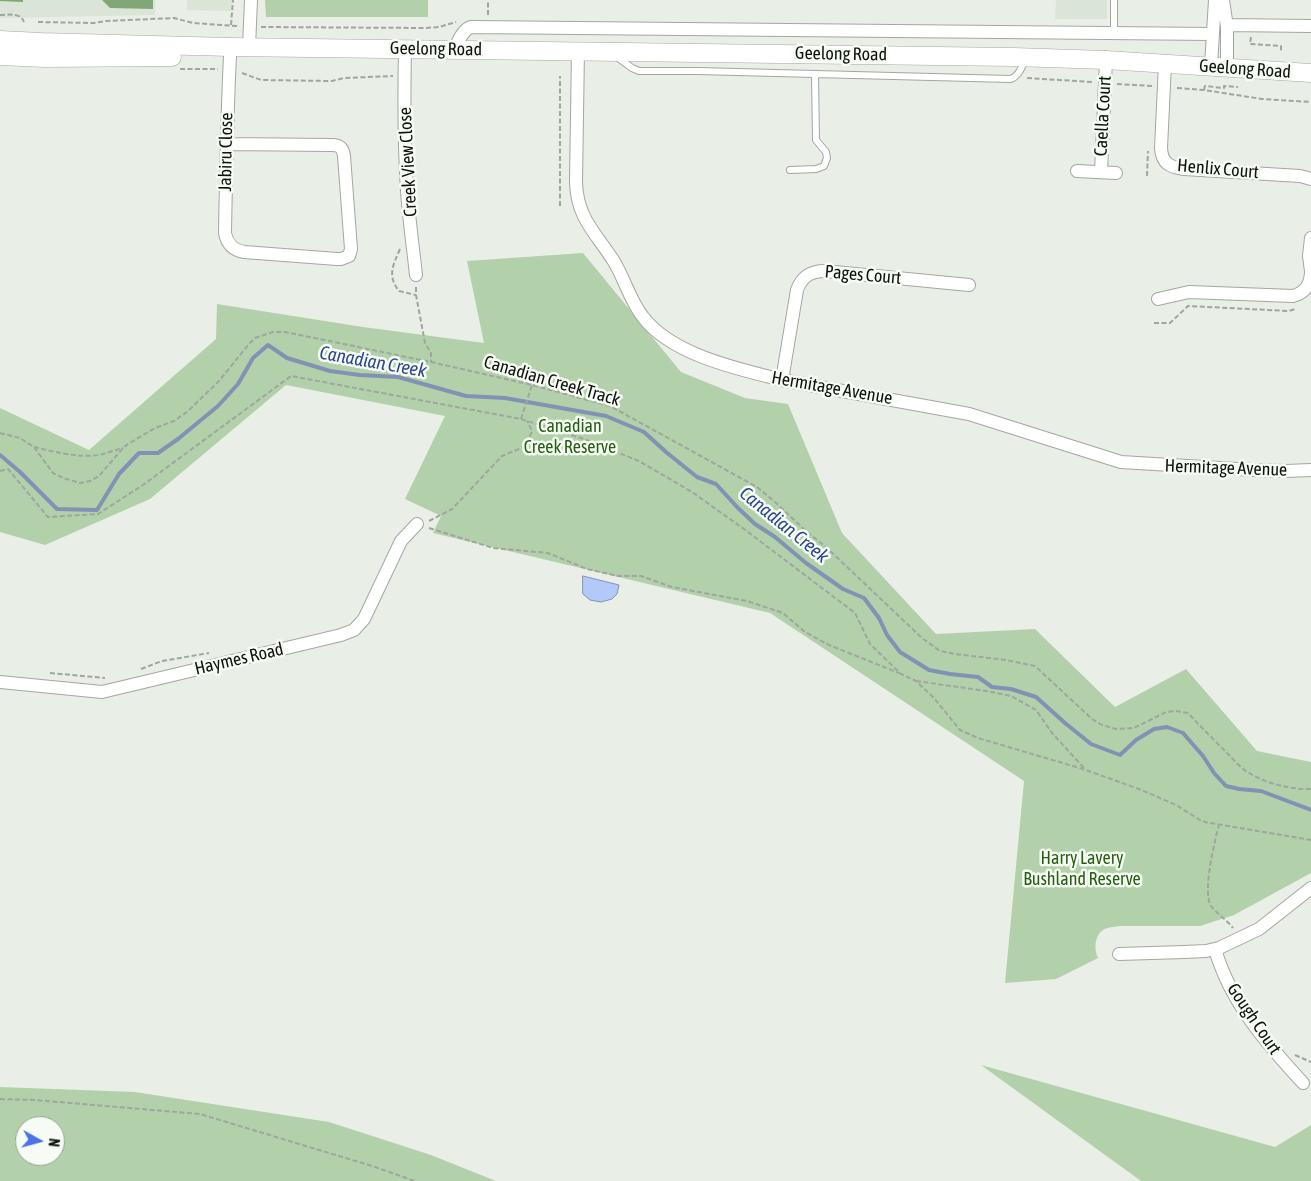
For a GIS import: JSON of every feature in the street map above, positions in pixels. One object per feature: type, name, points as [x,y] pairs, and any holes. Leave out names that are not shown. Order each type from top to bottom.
[{"type":"main road","name":"Geelong Road","points":[[0,40],[31,50],[113,58],[230,51],[370,48],[578,50],[1027,57],[1311,73]]},
{"type":"main road","name":"Geelong Road","points":[[0,56],[31,50]]},
{"type":"street","points":[[249,51],[251,0]]},
{"type":"street","points":[[1215,0],[1212,32],[1219,67]]},
{"type":"street","points":[[1219,67],[1227,28],[1223,0]]},
{"type":"street","points":[[454,49],[466,29],[471,27],[1114,33],[1212,32],[1227,28],[1311,26]]},
{"type":"street","points":[[482,49],[484,32],[503,28]]},
{"type":"street","name":"Creek View Close","points":[[405,49],[407,192],[416,275]]},
{"type":"street","name":"Hermitage Avenue","points":[[578,50],[576,182],[579,202],[588,224],[616,266],[642,316],[664,337],[698,355],[737,368],[782,380],[964,412],[1121,462],[1254,470],[1311,470]]},
{"type":"street","name":"Jabiru Close","points":[[226,144],[332,145],[341,147],[344,156],[351,249],[348,257],[337,259],[244,252],[231,246],[226,239],[226,144],[230,51]]},
{"type":"street","name":"Caella Court","points":[[1101,172],[1106,60]]},
{"type":"street","name":"Henlix Court","points":[[1164,64],[1161,148],[1162,156],[1167,164],[1184,170],[1300,176],[1311,179]]},
{"type":"street","points":[[1077,171],[1116,173]]},
{"type":"street","points":[[1158,299],[1188,292],[1293,296],[1300,294],[1310,282],[1309,256],[1311,238]]},
{"type":"street","name":"Pages Court","points":[[782,380],[797,290],[804,278],[810,274],[817,271],[825,271],[969,285]]},
{"type":"street","name":"Haymes Road","points":[[0,682],[102,692],[341,635],[354,630],[364,618],[401,541],[417,524]]},
{"type":"street","points":[[1119,954],[1215,949],[1237,940],[1264,925],[1311,888]]},
{"type":"street","name":"Gough Court","points":[[1215,949],[1226,977],[1246,1014],[1274,1052],[1303,1083]]},
{"type":"lane","points":[[1114,0],[1114,33]]},
{"type":"lane","points":[[608,51],[634,69],[648,71],[1010,79],[1017,75],[1027,57]]},
{"type":"lane","points":[[790,170],[816,169],[824,166],[827,158],[826,152],[816,140],[815,74]]},
{"type":"path","points":[[231,25],[233,0]]},
{"type":"path","points":[[488,0],[488,27]]},
{"type":"path","points":[[0,15],[18,15],[24,22]]},
{"type":"path","points":[[38,22],[94,23],[174,18],[188,22],[250,26],[425,28],[439,27],[461,20]]},
{"type":"path","points":[[560,76],[560,206]]},
{"type":"path","points":[[1021,77],[1105,83]]},
{"type":"path","points":[[1238,87],[1205,86],[1204,90],[1262,99],[1311,102]]},
{"type":"path","points":[[416,275],[416,295],[425,343],[431,353],[431,362]]},
{"type":"path","points":[[1154,323],[1170,323],[1188,306],[1289,311],[1296,308]]},
{"type":"path","name":"Canadian Creek Track","points":[[0,433],[20,438],[34,447],[53,473],[62,478],[80,483],[90,481],[99,476],[122,448],[155,428],[174,421],[187,412],[219,381],[249,344],[261,335],[273,332],[285,332],[431,362],[532,385],[610,406],[757,487],[826,547],[922,638],[940,651],[1035,666],[1092,719],[1102,725],[1116,729],[1134,728],[1166,712],[1176,710],[1188,713],[1242,768],[1253,775],[1265,781],[1284,786],[1311,789]]},
{"type":"path","points":[[0,471],[8,469],[48,517],[98,514],[143,485],[291,376],[521,419],[584,439],[639,461],[692,492],[855,613],[870,644],[901,674]]},
{"type":"path","points":[[521,419],[532,385]]},
{"type":"path","points":[[432,520],[452,509],[502,456],[526,446],[532,431],[527,421]]},
{"type":"path","points":[[34,447],[72,455],[88,456],[99,455],[122,448]]},
{"type":"path","points":[[417,524],[493,548],[548,553],[594,570],[618,576],[641,576],[672,586],[747,601],[783,613],[805,632],[829,645],[916,682],[934,698],[960,730],[978,738],[1086,770],[1170,802],[1200,820],[1311,840]]},
{"type":"path","points":[[136,671],[177,657],[215,652]]},
{"type":"path","points":[[49,673],[108,678]]},
{"type":"path","points":[[916,682],[1011,696],[1036,710],[1052,733],[1086,770]]},
{"type":"path","points":[[1219,824],[1208,883],[1208,897],[1212,907],[1233,928],[1237,940]]},
{"type":"path","points":[[1293,1054],[1311,1062]]},
{"type":"path","points":[[0,1099],[35,1100],[200,1114],[372,1166],[415,1181]]},
{"type":"shaded area","points":[[0,0],[155,0],[155,15],[0,18]]},
{"type":"shaded area","points":[[187,0],[232,0],[231,11],[187,10]]},
{"type":"shaded area","points":[[1056,0],[1107,0],[1107,19],[1055,19]]},
{"type":"green space","points":[[265,0],[428,0],[428,17],[266,17]]},
{"type":"green space","name":"Canadian Creek Reserve","points":[[583,253],[681,372],[745,398],[788,404],[842,533],[936,634],[1035,629],[1115,707],[1186,669],[1257,751],[1311,762],[1311,873],[1234,915],[1200,926],[1120,926],[1107,928],[1096,939],[1095,947],[1098,958],[1056,979],[1005,983],[1024,781],[770,613],[433,533],[441,516],[405,499],[445,416],[286,385],[150,499],[45,545],[0,532],[0,408],[89,450],[216,339],[217,304],[363,327],[484,343],[467,261]]},
{"type":"green space","points":[[981,1065],[1275,1147],[1311,1125],[1311,1181],[1141,1181]]},
{"type":"green space","points":[[0,1087],[135,1092],[329,1122],[431,1155],[496,1181],[0,1181]]},
{"type":"water","points":[[583,576],[619,585],[617,594],[612,599],[601,602],[590,600],[583,594]]},
{"type":"waterway","name":"Canadian Creek","points":[[0,455],[57,509],[97,510],[119,474],[139,453],[158,453],[218,406],[238,384],[253,358],[268,345],[287,358],[330,371],[398,377],[466,396],[505,398],[606,416],[644,432],[697,477],[716,484],[755,524],[775,537],[806,563],[843,589],[864,598],[900,652],[929,670],[978,677],[992,687],[1011,689],[1036,697],[1091,744],[1120,755],[1136,740],[1154,729],[1167,727],[1183,733],[1226,786],[1261,791],[1311,810]]},
{"type":"park label","name":"Harry Lavery Bushland Reserve","points":[[1082,868]]}]
